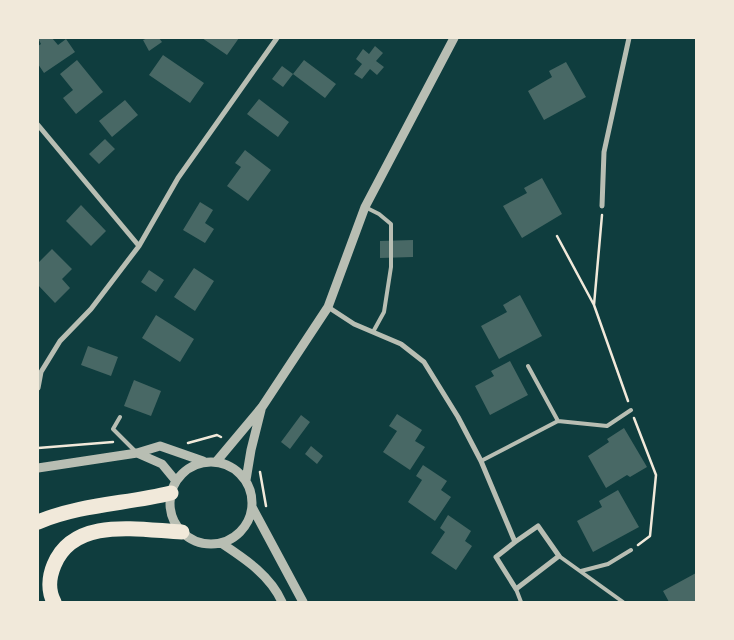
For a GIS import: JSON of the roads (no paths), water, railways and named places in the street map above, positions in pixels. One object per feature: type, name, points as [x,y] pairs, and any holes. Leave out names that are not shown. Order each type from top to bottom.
[{"type":"highway","points":[[38,522],[62,511],[138,501],[174,487]]},
{"type":"highway","points":[[54,602],[50,596],[50,575],[58,554],[77,537],[115,529],[182,532]]},
{"type":"street","points":[[38,388],[42,372],[60,341],[91,308],[139,246],[178,178],[277,38]]},
{"type":"street","points":[[216,462],[262,406],[328,306],[365,207],[454,38]]},
{"type":"street","points":[[602,206],[604,152],[629,38]]},
{"type":"street","points":[[38,125],[139,246]]},
{"type":"street","points":[[328,306],[354,324],[401,344],[424,362],[458,416],[481,461],[516,542]]},
{"type":"street","points":[[246,480],[250,450],[262,406]]},
{"type":"street","points":[[38,468],[137,453],[160,446],[203,461],[216,462],[236,470],[246,480],[251,493],[252,506],[248,523],[236,536],[221,543],[207,544],[193,540],[182,532],[172,514],[174,487],[185,471],[203,461]]},
{"type":"street","points":[[137,453],[162,464],[174,487]]},
{"type":"street","points":[[252,506],[303,602]]},
{"type":"street","points":[[538,526],[560,556],[516,589],[496,557],[538,526]]},
{"type":"street","points":[[221,543],[250,563],[266,578],[282,602]]},
{"type":"lane","points":[[365,207],[379,214],[391,224],[391,267],[384,312],[373,332]]},
{"type":"lane","points":[[528,366],[558,421]]},
{"type":"lane","points":[[481,461],[558,421],[607,426],[631,410]]},
{"type":"lane","points":[[120,417],[113,429],[137,453]]},
{"type":"lane","points":[[581,571],[608,564],[631,550]]},
{"type":"lane","points":[[560,556],[623,602]]},
{"type":"lane","points":[[516,589],[521,602]]}]
